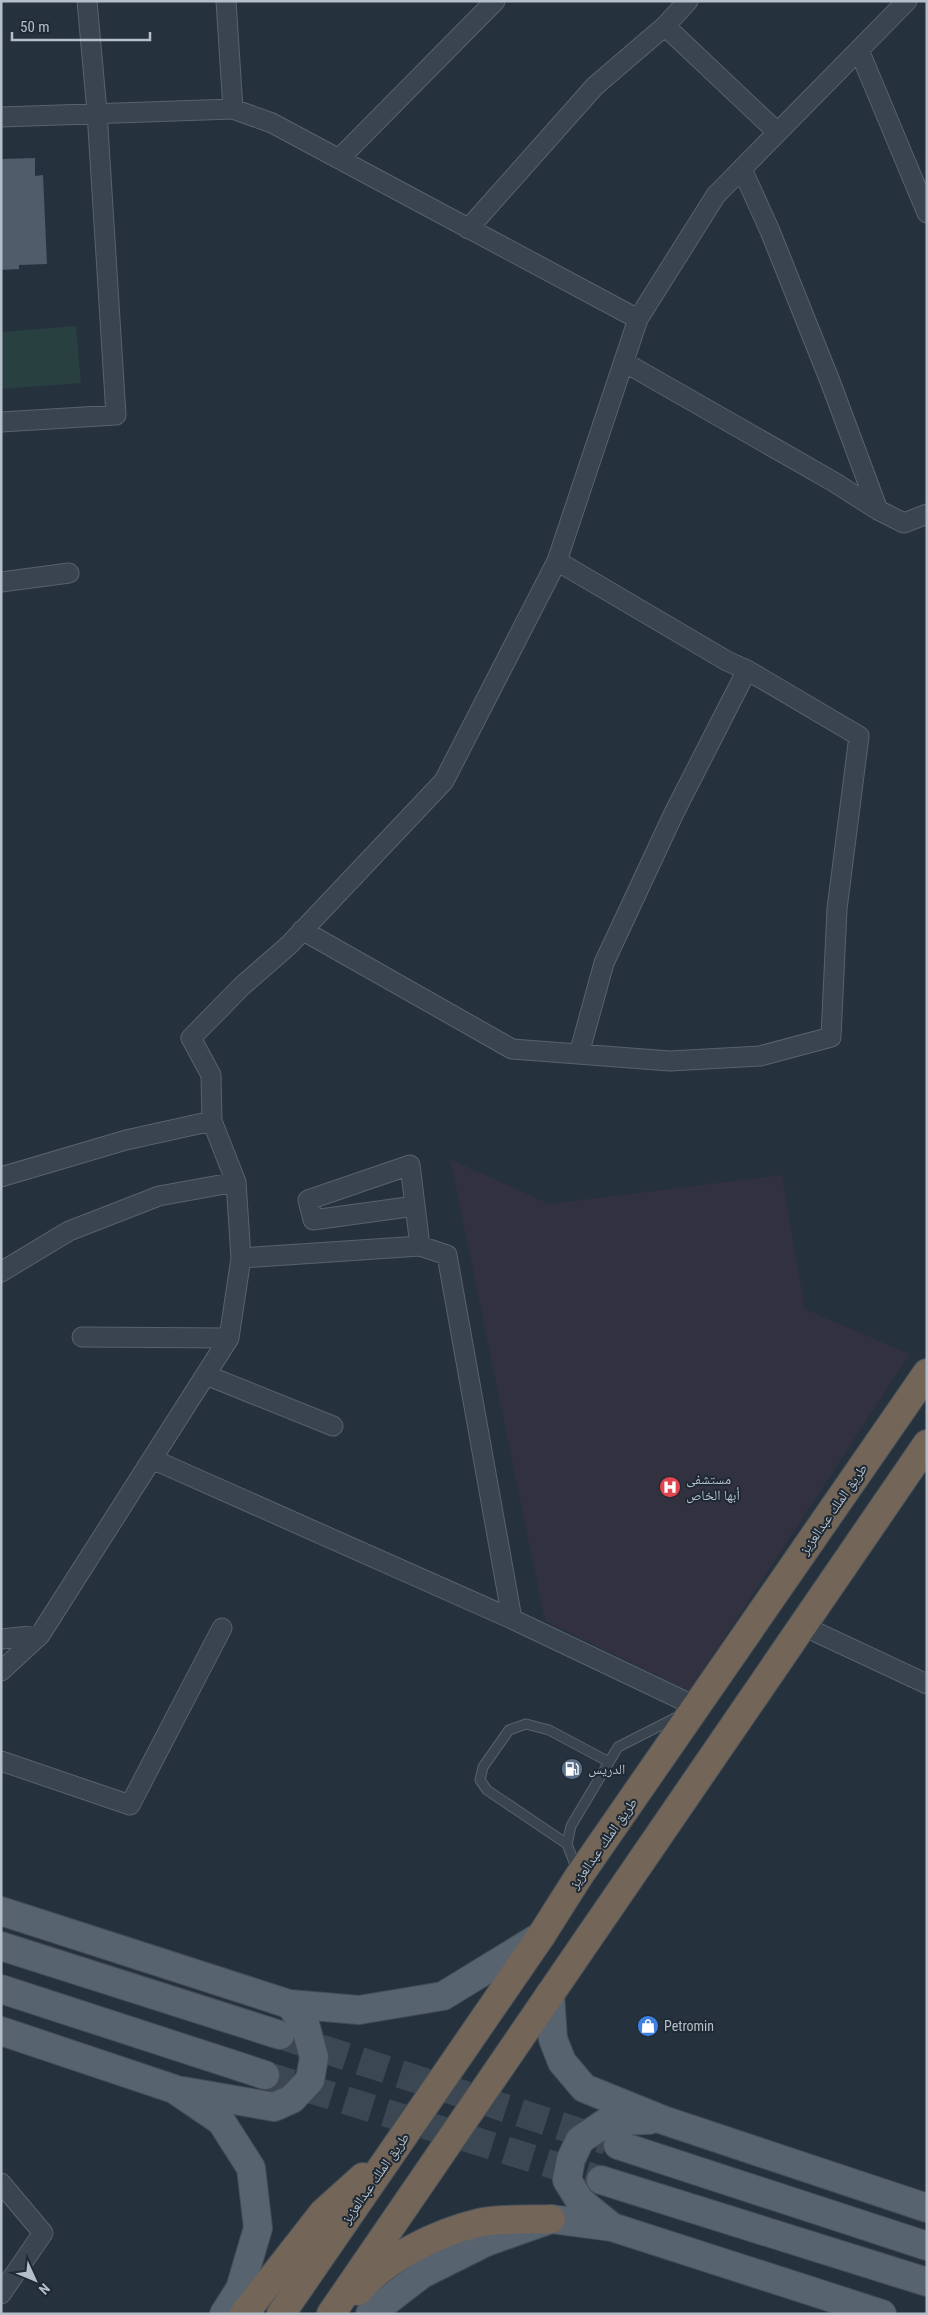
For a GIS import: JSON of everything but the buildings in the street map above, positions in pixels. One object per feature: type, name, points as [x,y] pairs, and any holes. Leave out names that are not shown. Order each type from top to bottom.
[{"type":"highway","name":"طريق الملك عبدالعزيز","points":[[281,2314],[541,1936],[579,1876],[927,1373]]},
{"type":"highway","points":[[331,2314],[927,1444]]},
{"type":"highway","points":[[244,2314],[323,2213],[397,2146]]},
{"type":"highway","points":[[340,2314],[367,2281],[420,2243],[479,2222],[551,2219]]},
{"type":"main road","points":[[1,1911],[289,2004],[359,2010],[443,1996],[541,1936]]},
{"type":"main road","points":[[1,1946],[280,2035]]},
{"type":"main road","points":[[1,1989],[265,2075]]},
{"type":"main road","points":[[550,1994],[553,2039],[562,2062],[584,2088],[663,2120],[927,2208]]},
{"type":"main road","points":[[1,2031],[174,2089],[274,2107],[292,2099],[310,2080],[314,2057],[305,2024],[289,2004]]},
{"type":"main road","points":[[174,2089],[221,2121],[251,2168],[258,2228],[240,2289],[224,2314]]},
{"type":"main road","points":[[612,2227],[580,2201],[567,2180],[571,2159],[580,2140],[608,2121],[663,2120]]},
{"type":"main road","points":[[618,2145],[927,2246]]},
{"type":"main road","points":[[602,2180],[927,2282]]},
{"type":"main road","points":[[370,2314],[422,2274],[486,2242],[551,2219],[612,2227],[882,2314]]},
{"type":"street","points":[[1,422],[116,415],[97,112],[87,1]]},
{"type":"street","points":[[226,1],[234,109]]},
{"type":"street","points":[[339,159],[495,1]]},
{"type":"street","points":[[468,228],[595,86],[665,26],[688,1]]},
{"type":"street","points":[[1,1672],[40,1635],[229,1338],[241,1258],[236,1182],[212,1121],[211,1075],[191,1038],[302,930],[444,781],[557,560],[638,320],[716,195],[907,1]]},
{"type":"street","points":[[665,26],[776,132]]},
{"type":"street","points":[[859,50],[927,213]]},
{"type":"street","points":[[1,117],[97,112],[234,109],[272,123],[638,320]]},
{"type":"street","points":[[742,169],[770,231],[823,363],[878,510]]},
{"type":"street","points":[[624,362],[834,482],[878,510],[904,523],[927,514]]},
{"type":"street","points":[[302,930],[512,1049],[670,1061],[760,1056],[831,1037],[838,909],[859,736],[746,670],[727,661],[557,560]]},
{"type":"street","points":[[1,582],[69,572]]},
{"type":"street","points":[[579,1054],[604,963],[674,813],[746,670]]},
{"type":"street","points":[[1,1177],[126,1140],[212,1121]]},
{"type":"street","points":[[415,1206],[313,1220],[308,1200],[410,1165],[420,1246]]},
{"type":"street","points":[[1,1272],[69,1231],[159,1196],[236,1182]]},
{"type":"street","points":[[241,1258],[420,1246],[447,1255],[512,1619]]},
{"type":"street","points":[[82,1336],[229,1338]]},
{"type":"street","points":[[206,1375],[333,1426]]},
{"type":"street","points":[[152,1459],[512,1619],[697,1707]]},
{"type":"street","points":[[803,1626],[927,1684]]},
{"type":"street","points":[[1,1761],[130,1805],[222,1628]]},
{"type":"street","points":[[1,1639],[40,1635]]},
{"type":"street","points":[[1,2184],[43,2233],[1,2294]]},
{"type":"lane","points":[[579,1876],[567,1844],[571,1826],[618,1747],[697,1707]]},
{"type":"lane","points":[[567,1844],[487,1790],[480,1780],[482,1767],[509,1730],[526,1724],[549,1730],[609,1762]]},
{"type":"shaded area","name":"مستشفى أبها الخاص","points":[[450,1159],[549,1204],[782,1175],[805,1309],[910,1354],[689,1692],[545,1621]]},
{"type":"green space","points":[[76,326],[81,383],[1,389],[1,332]]},
{"type":"tunnel","points":[[280,2035],[607,2141]]},
{"type":"tunnel","points":[[265,2075],[601,2180]]},
{"type":"place","name":"مستشفى أبها الخاص","points":[[670,1487]]},
{"type":"place","name":"الدريس","points":[[572,1769]]},
{"type":"place","name":"Petromin","points":[[648,2026]]}]
